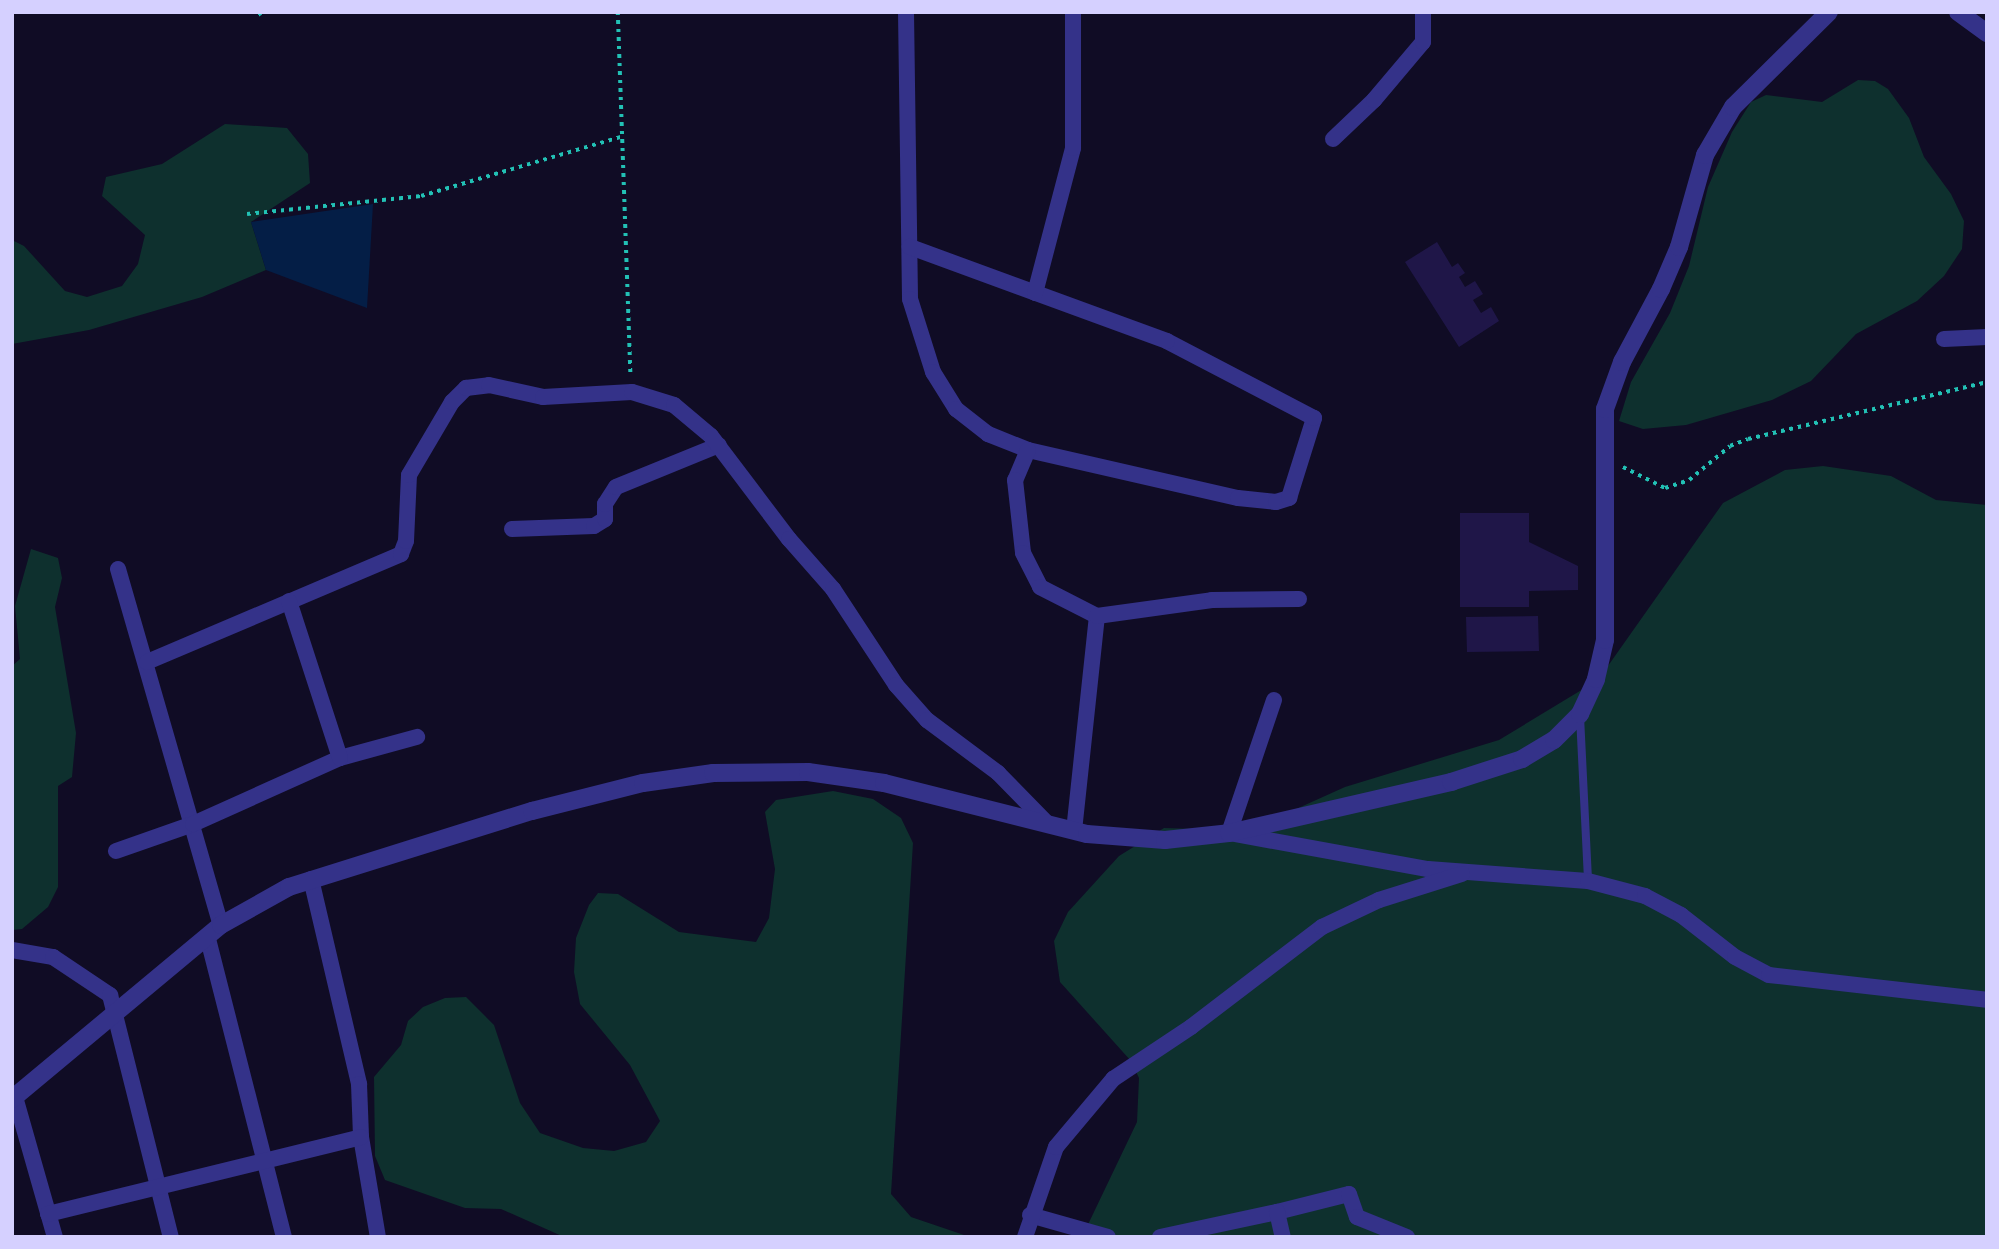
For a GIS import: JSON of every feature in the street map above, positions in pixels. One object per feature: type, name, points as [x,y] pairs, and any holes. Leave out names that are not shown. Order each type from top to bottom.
[{"type":"street","points":[[906,12],[910,299],[933,372],[956,409],[988,435],[1028,450],[1238,498],[1276,502],[1289,498],[1314,418],[1167,341],[910,247]]},
{"type":"street","points":[[1035,293],[1073,148],[1073,12]]},
{"type":"street","points":[[1333,139],[1374,100],[1423,42],[1423,12]]},
{"type":"street","points":[[55,1237],[13,1098],[222,925],[311,879],[532,811],[643,783],[713,773],[808,772],[884,783],[1074,831],[1126,840],[1229,833],[1451,782],[1522,759],[1554,740],[1580,714],[1596,679],[1605,640],[1605,409],[1622,362],[1679,247],[1705,155],[1733,107],[1829,12]]},
{"type":"street","points":[[1958,12],[1987,33]]},
{"type":"street","points":[[1944,339],[1987,337]]},
{"type":"street","points":[[147,662],[401,554],[406,541],[409,475],[452,402],[466,388],[489,385],[543,397],[632,392],[674,405],[719,444],[789,539],[833,589],[896,685],[926,720],[998,773],[1048,824]]},
{"type":"street","points":[[512,529],[594,526],[605,519],[605,504],[616,487],[719,444]]},
{"type":"street","points":[[1028,450],[1015,480],[1024,553],[1040,587],[1097,616],[1212,600],[1298,599]]},
{"type":"street","points":[[118,569],[222,925]]},
{"type":"street","points":[[289,601],[340,758]]},
{"type":"street","points":[[1074,831],[1097,616]]},
{"type":"street","points":[[1229,833],[1274,700]]},
{"type":"street","points":[[116,851],[193,824],[340,758],[417,737]]},
{"type":"street","points":[[1229,833],[1312,851],[1467,873],[1588,881],[1645,897],[1681,915],[1735,957],[1769,975],[1987,1000]]},
{"type":"street","points":[[1025,1237],[1030,1215],[1056,1147],[1113,1079],[1191,1027],[1322,927],[1379,900],[1467,873]]},
{"type":"street","points":[[311,879],[359,1084],[361,1137],[378,1237]]},
{"type":"street","points":[[208,939],[284,1237]]},
{"type":"street","points":[[12,950],[53,957],[110,995],[118,1012],[171,1237]]},
{"type":"street","points":[[48,1214],[265,1158],[361,1137]]},
{"type":"street","points":[[1160,1237],[1349,1194],[1357,1217],[1407,1237]]},
{"type":"street","points":[[1277,1212],[1283,1237]]},
{"type":"street","points":[[1030,1215],[1108,1237]]},
{"type":"lane","points":[[1580,714],[1588,881]]},
{"type":"path","points":[[618,12],[632,392]]},
{"type":"path","points":[[247,214],[421,196],[623,136]]},
{"type":"path","points":[[1603,457],[1665,488],[1689,480],[1730,446],[1748,439],[1987,382]]},
{"type":"green space","points":[[1858,80],[1875,81],[1888,89],[1909,118],[1924,157],[1951,194],[1964,221],[1962,249],[1944,276],[1917,301],[1856,334],[1811,381],[1772,400],[1686,425],[1643,429],[1619,421],[1631,382],[1670,313],[1689,266],[1708,187],[1732,132],[1751,102],[1766,95],[1822,102]]},
{"type":"green space","points":[[225,124],[287,128],[308,154],[310,183],[251,222],[266,270],[202,297],[89,330],[12,344],[12,240],[24,246],[65,291],[87,297],[122,286],[138,264],[145,235],[102,196],[106,177],[162,164]]},
{"type":"green space","points":[[1823,466],[1891,476],[1936,500],[1987,505],[1987,1237],[1082,1237],[1137,1122],[1139,1078],[1131,1061],[1060,982],[1054,941],[1068,912],[1119,856],[1164,828],[1229,830],[1265,823],[1345,787],[1499,740],[1598,680],[1723,503],[1785,470]]},
{"type":"green space","points":[[31,549],[58,558],[62,578],[55,607],[76,733],[72,777],[58,786],[58,887],[48,907],[22,929],[12,930],[12,666],[20,659],[15,606]]},
{"type":"green space","points":[[833,791],[873,799],[901,818],[913,843],[891,1194],[911,1217],[970,1237],[564,1237],[501,1209],[465,1208],[385,1180],[375,1156],[374,1077],[401,1045],[408,1021],[423,1007],[445,998],[466,997],[494,1025],[520,1103],[540,1133],[583,1148],[614,1151],[646,1142],[660,1121],[630,1065],[580,1004],[574,972],[576,938],[589,905],[598,893],[618,894],[679,932],[756,942],[769,918],[775,869],[765,812],[776,800]]},
{"type":"water","points":[[373,204],[367,308],[266,270],[251,222]]},
{"type":"building","points":[[1437,242],[1452,267],[1458,263],[1465,273],[1459,277],[1465,287],[1475,281],[1483,294],[1473,300],[1481,313],[1491,307],[1499,321],[1459,347],[1405,262]]},
{"type":"building","points":[[1460,513],[1529,513],[1529,542],[1578,566],[1578,590],[1529,591],[1529,607],[1460,607]]},
{"type":"building","points":[[1538,616],[1539,651],[1467,652],[1466,617]]}]
